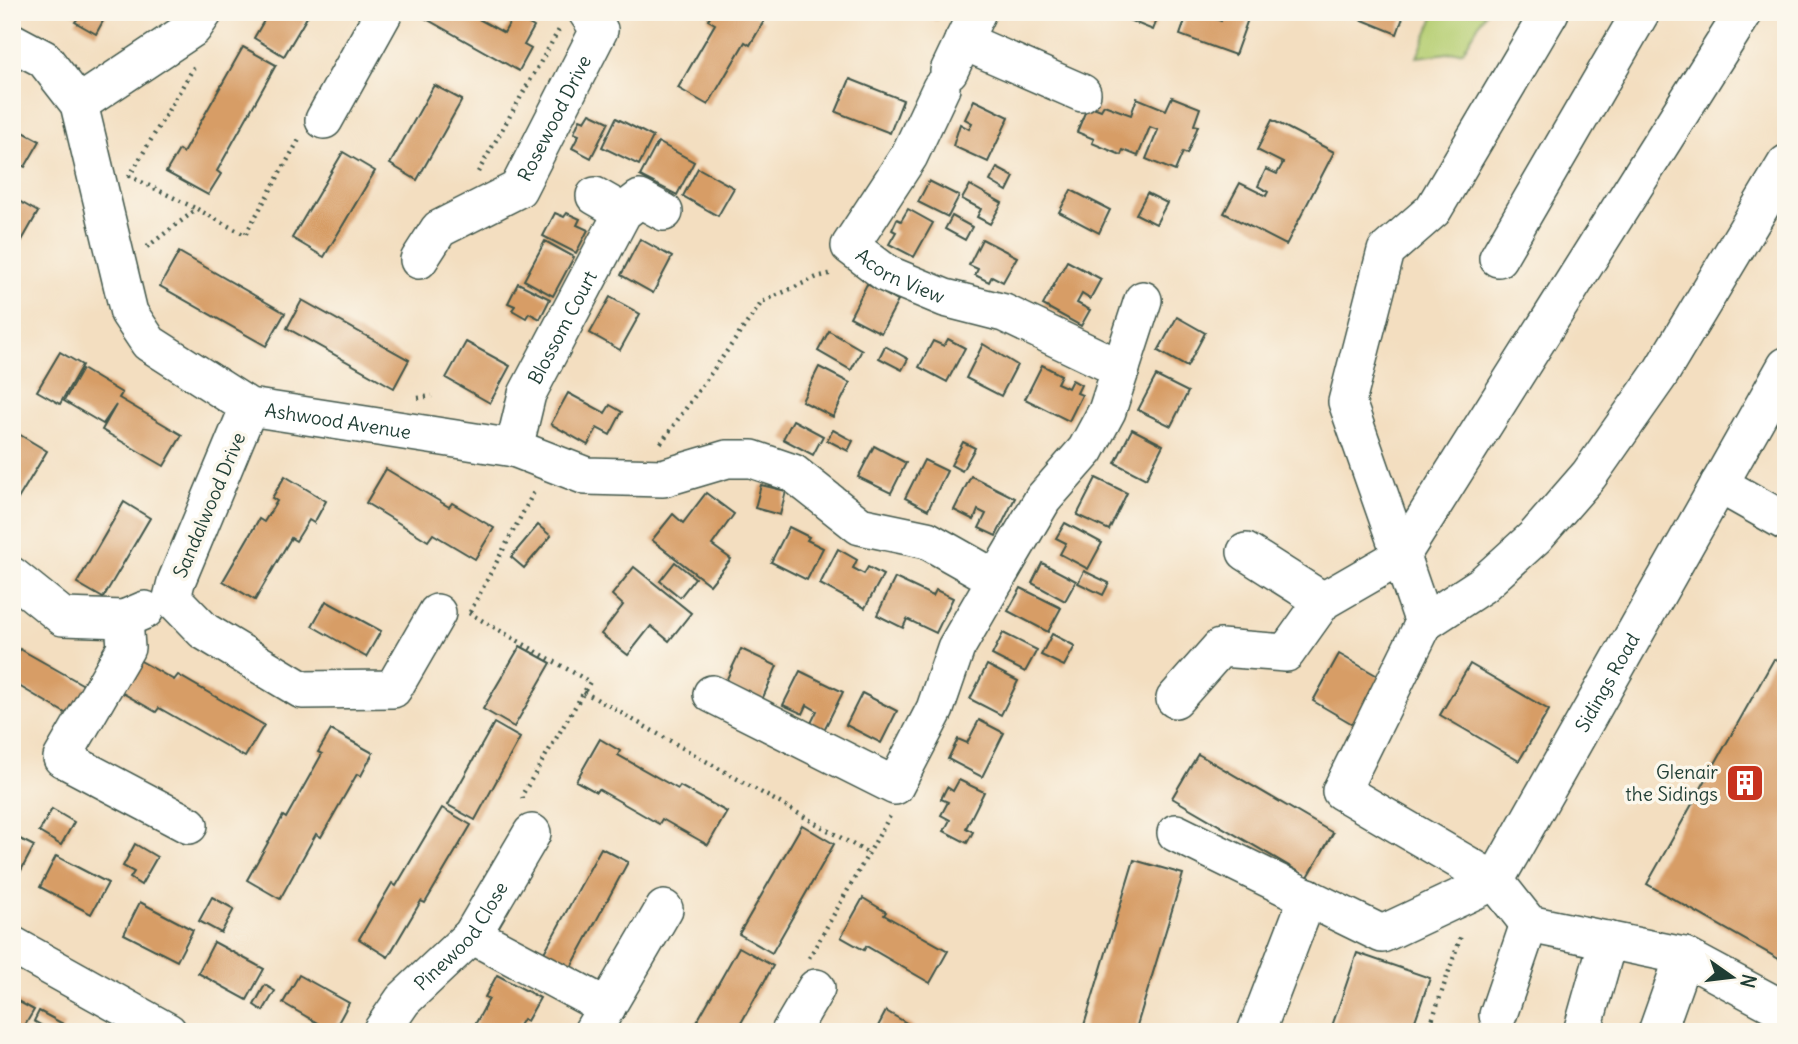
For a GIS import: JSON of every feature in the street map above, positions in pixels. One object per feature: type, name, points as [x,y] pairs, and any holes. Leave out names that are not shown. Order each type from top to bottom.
[{"type":"street","points":[[79,104],[193,28],[204,12]]},
{"type":"street","points":[[324,120],[384,12]]},
{"type":"street","points":[[1424,623],[1347,402],[1386,251],[1433,210],[1550,12]]},
{"type":"street","points":[[1498,258],[1641,12]]},
{"type":"street","points":[[1175,699],[1220,648],[1286,653],[1323,601],[1401,555],[1744,12]]},
{"type":"street","name":"Rosewood Drive","points":[[419,260],[439,229],[518,189],[599,30],[574,18]]},
{"type":"street","name":"Ashwood Avenue","points":[[12,42],[44,59],[79,104],[129,313],[149,343],[249,407],[514,448],[586,476],[663,478],[727,459],[752,459],[793,473],[860,526],[927,540],[996,579]]},
{"type":"street","points":[[957,53],[1082,93]]},
{"type":"street","name":"Acorn View","points":[[957,53],[909,156],[850,246],[887,274],[945,298],[1004,313],[1121,369]]},
{"type":"street","points":[[1786,164],[1660,374],[1589,475],[1535,537],[1482,585],[1424,623],[1341,791],[1495,881],[1529,924],[1684,956],[1786,1010]]},
{"type":"street","name":"Blossom Court","points":[[514,448],[527,394],[609,204],[640,200],[664,212]]},
{"type":"street","points":[[712,694],[895,786],[935,709],[956,648],[1043,499],[1086,450],[1107,411],[1143,300]]},
{"type":"street","name":"Sidings Road","points":[[1495,881],[1786,366]]},
{"type":"street","name":"Sandalwood Drive","points":[[249,407],[176,582],[172,598],[204,631],[302,690],[393,690],[454,613]]},
{"type":"street","points":[[1719,484],[1786,522]]},
{"type":"street","points":[[1246,552],[1323,601]]},
{"type":"street","points":[[12,576],[63,617],[124,619],[172,598]]},
{"type":"street","points":[[124,619],[127,648],[62,758],[189,825]]},
{"type":"street","name":"Pinewood Close","points":[[381,1032],[403,1000],[472,935],[532,833]]},
{"type":"street","points":[[1176,833],[1382,934],[1495,881]]},
{"type":"street","points":[[1256,1032],[1308,897]]},
{"type":"street","points":[[472,935],[600,1020],[664,909]]},
{"type":"street","points":[[1498,1015],[1529,924]]},
{"type":"street","points":[[1582,1032],[1608,940]]},
{"type":"street","points":[[12,945],[168,1032]]},
{"type":"street","points":[[1657,1032],[1684,956]]},
{"type":"street","points":[[790,1032],[816,988]]},
{"type":"path","points":[[477,174],[574,18]]},
{"type":"path","points":[[125,183],[199,59]]},
{"type":"path","points":[[129,176],[244,235],[307,125],[324,120]]},
{"type":"path","points":[[145,248],[197,209]]},
{"type":"path","points":[[658,447],[762,302],[817,277],[834,273]]},
{"type":"path","points":[[405,400],[432,396]]},
{"type":"path","points":[[532,833],[522,795],[590,682],[454,613],[536,490]]},
{"type":"path","points":[[584,692],[868,853]]},
{"type":"path","points":[[816,988],[800,974],[899,801],[895,786]]},
{"type":"path","points":[[1428,1032],[1463,930]]},
{"type":"green space","points":[[1436,12],[1486,12],[1463,51],[1417,57]]},
{"type":"building","points":[[71,12],[108,12],[96,34],[75,22],[79,17]]},
{"type":"building","points":[[269,12],[310,12],[284,56],[254,38]]},
{"type":"building","points":[[414,12],[466,12],[504,33],[514,15],[534,27],[524,45],[531,49],[519,71]]},
{"type":"building","points":[[712,12],[748,12],[764,21],[750,45],[745,42],[708,105],[678,88],[715,24],[708,20]]},
{"type":"building","points":[[917,12],[940,12],[937,21]]},
{"type":"building","points":[[1109,12],[1160,12],[1153,30]]},
{"type":"building","points":[[1188,12],[1197,12],[1221,21],[1224,12],[1248,19],[1235,55],[1180,35]]},
{"type":"building","points":[[1343,12],[1405,12],[1397,34]]},
{"type":"building","points":[[243,47],[276,65],[217,171],[221,174],[208,195],[166,172],[179,150],[183,153]]},
{"type":"building","points":[[850,79],[903,100],[890,133],[836,112]]},
{"type":"building","points":[[434,85],[462,100],[417,180],[390,164]]},
{"type":"building","points":[[1172,97],[1200,108],[1194,125],[1198,126],[1187,154],[1183,152],[1175,171],[1146,159],[1158,130],[1150,127],[1138,156],[1123,150],[1121,155],[1092,143],[1094,139],[1077,132],[1088,105],[1101,110],[1104,105],[1131,115],[1137,98],[1166,110]]},
{"type":"building","points":[[974,100],[1009,117],[988,162],[953,146],[960,124],[969,129],[972,123],[965,119]]},
{"type":"building","points":[[590,113],[609,122],[591,158],[572,148],[579,135],[574,133],[580,119],[585,121]]},
{"type":"building","points":[[616,118],[653,137],[639,165],[602,147]]},
{"type":"building","points":[[1272,120],[1334,152],[1286,245],[1224,213],[1240,183],[1266,196],[1268,192],[1258,186],[1266,169],[1277,174],[1283,163],[1257,150]]},
{"type":"building","points":[[12,126],[40,141],[25,167],[12,160]]},
{"type":"building","points":[[658,142],[694,162],[677,195],[640,176]]},
{"type":"building","points":[[343,152],[375,171],[324,257],[292,238]]},
{"type":"building","points":[[698,168],[734,188],[718,216],[683,196]]},
{"type":"building","points":[[997,168],[1014,177],[1007,191],[990,181]]},
{"type":"building","points":[[929,181],[959,196],[948,217],[918,202]]},
{"type":"building","points":[[970,185],[1002,203],[990,224],[977,217],[981,209],[962,199]]},
{"type":"building","points":[[1071,190],[1110,210],[1099,233],[1059,212]]},
{"type":"building","points":[[1147,193],[1167,203],[1156,224],[1136,214]]},
{"type":"building","points":[[12,197],[38,212],[12,258]]},
{"type":"building","points":[[908,209],[933,223],[914,257],[889,244],[896,232],[892,230],[897,219],[901,221]]},
{"type":"building","points":[[555,213],[564,217],[567,213],[580,219],[577,225],[588,230],[576,253],[543,236]]},
{"type":"building","points":[[952,216],[972,227],[965,240],[945,229]]},
{"type":"building","points":[[640,239],[672,257],[653,293],[621,275]]},
{"type":"building","points":[[982,239],[1017,257],[1003,282],[992,276],[989,282],[975,275],[978,269],[969,265]]},
{"type":"building","points":[[545,241],[574,257],[553,296],[524,280]]},
{"type":"building","points":[[179,252],[285,313],[266,346],[160,286]]},
{"type":"building","points":[[1067,261],[1101,279],[1090,299],[1082,294],[1077,303],[1090,310],[1081,326],[1043,305]]},
{"type":"building","points":[[518,283],[550,299],[540,319],[529,313],[526,318],[512,310],[515,306],[508,303]]},
{"type":"building","points":[[867,284],[898,301],[881,333],[850,317]]},
{"type":"building","points":[[610,297],[640,314],[620,350],[590,333]]},
{"type":"building","points":[[302,300],[409,360],[394,388],[287,328]]},
{"type":"building","points":[[1177,317],[1205,333],[1187,367],[1158,351]]},
{"type":"building","points":[[829,331],[862,350],[851,370],[818,351]]},
{"type":"building","points":[[948,339],[965,348],[947,382],[919,367],[933,341],[944,346]]},
{"type":"building","points":[[466,342],[510,366],[490,403],[446,378]]},
{"type":"building","points":[[983,344],[1017,365],[1001,396],[966,378]]},
{"type":"building","points":[[885,346],[908,359],[902,370],[879,358]]},
{"type":"building","points":[[60,352],[82,365],[60,404],[37,391]]},
{"type":"building","points":[[1042,365],[1061,375],[1057,383],[1068,388],[1072,380],[1081,385],[1077,393],[1082,395],[1069,421],[1025,399]]},
{"type":"building","points":[[819,367],[850,383],[833,417],[802,401]]},
{"type":"building","points":[[82,369],[122,393],[119,398],[182,435],[164,466],[102,430],[116,405],[103,424],[64,401]]},
{"type":"building","points":[[1156,376],[1188,392],[1171,426],[1138,410]]},
{"type":"building","points":[[568,393],[605,413],[610,405],[622,412],[610,435],[597,428],[588,445],[551,424]]},
{"type":"building","points":[[793,420],[823,436],[813,455],[783,439]]},
{"type":"building","points":[[1132,429],[1163,445],[1146,479],[1115,463]]},
{"type":"building","points":[[12,430],[47,451],[12,509]]},
{"type":"building","points":[[833,430],[853,441],[848,451],[827,440]]},
{"type":"building","points":[[963,442],[975,448],[962,471],[951,465]]},
{"type":"building","points":[[874,446],[906,463],[891,493],[858,477]]},
{"type":"building","points":[[924,460],[947,471],[928,510],[905,498]]},
{"type":"building","points":[[386,469],[449,507],[452,503],[494,528],[475,559],[433,534],[428,541],[366,503]]},
{"type":"building","points":[[285,476],[326,501],[314,523],[309,520],[296,541],[291,538],[255,600],[223,581],[259,519],[264,522],[277,501],[272,498]]},
{"type":"building","points":[[971,476],[1015,498],[996,536],[979,528],[986,514],[978,510],[974,520],[954,510]]},
{"type":"building","points":[[1096,478],[1127,493],[1109,530],[1077,515]]},
{"type":"building","points":[[761,485],[786,491],[780,515],[755,508]]},
{"type":"building","points":[[706,493],[734,514],[712,545],[731,559],[710,585],[652,540],[673,514],[683,523]]},
{"type":"building","points":[[124,502],[150,518],[103,598],[77,583]]},
{"type":"building","points":[[1065,523],[1102,543],[1088,569],[1060,554],[1066,543],[1056,538]]},
{"type":"building","points":[[538,525],[551,536],[524,568],[511,557]]},
{"type":"building","points":[[789,527],[823,548],[807,580],[771,562]]},
{"type":"building","points":[[838,549],[857,560],[853,568],[864,574],[868,567],[883,575],[865,608],[820,584]]},
{"type":"building","points":[[675,562],[695,578],[680,597],[660,581]]},
{"type":"building","points":[[1042,563],[1076,581],[1065,601],[1032,583]]},
{"type":"building","points":[[634,567],[691,613],[669,641],[651,626],[628,655],[601,634],[623,605],[612,595]]},
{"type":"building","points":[[1084,571],[1109,583],[1103,595],[1078,583]]},
{"type":"building","points":[[895,578],[933,596],[936,590],[953,598],[936,633],[907,619],[903,628],[877,615]]},
{"type":"building","points":[[1021,588],[1061,608],[1048,632],[1008,611]]},
{"type":"building","points":[[326,601],[381,631],[366,657],[312,626]]},
{"type":"building","points":[[1003,633],[1037,650],[1025,672],[992,655]]},
{"type":"building","points":[[1052,634],[1075,646],[1064,666],[1041,655]]},
{"type":"building","points":[[520,646],[551,663],[514,727],[483,709]]},
{"type":"building","points":[[20,649],[89,688],[72,717],[12,682],[12,650],[18,653]]},
{"type":"building","points":[[741,649],[777,666],[761,702],[724,685]]},
{"type":"building","points":[[1339,654],[1383,679],[1356,726],[1313,701]]},
{"type":"building","points":[[132,656],[174,680],[178,675],[264,725],[245,757],[159,708],[156,712],[114,688]]},
{"type":"building","points":[[1774,659],[1786,666],[1786,963],[1647,884]]},
{"type":"building","points":[[1470,664],[1549,710],[1519,761],[1440,715]]},
{"type":"building","points":[[987,665],[1018,681],[1001,715],[970,699]]},
{"type":"building","points":[[800,671],[843,692],[824,730],[811,723],[817,711],[807,705],[803,714],[783,705]]},
{"type":"building","points":[[862,693],[897,711],[881,743],[846,725]]},
{"type":"building","points":[[979,720],[1004,733],[982,777],[948,759],[958,739],[967,743]]},
{"type":"building","points":[[494,723],[520,738],[475,820],[448,805]]},
{"type":"building","points":[[331,730],[373,753],[361,776],[357,774],[321,837],[316,834],[280,899],[247,880],[322,754],[318,752]]},
{"type":"building","points":[[600,739],[620,751],[618,755],[678,789],[680,786],[727,812],[708,845],[662,819],[659,824],[598,789],[596,792],[576,781]]},
{"type":"building","points":[[1198,754],[1333,833],[1308,877],[1172,798]]},
{"type":"building","points":[[959,780],[984,792],[966,828],[973,832],[967,843],[944,831],[950,820],[941,815],[948,802],[941,799],[947,787],[953,791]]},
{"type":"building","points":[[442,808],[471,825],[425,903],[421,901],[388,957],[359,939],[392,883],[396,886]]},
{"type":"building","points":[[52,809],[74,822],[61,845],[39,832]]},
{"type":"building","points":[[802,825],[834,844],[772,953],[739,934]]},
{"type":"building","points":[[12,835],[34,846],[17,878],[12,875]]},
{"type":"building","points":[[135,844],[157,857],[141,885],[130,878],[134,872],[123,866]]},
{"type":"building","points":[[601,848],[628,862],[568,973],[541,958]]},
{"type":"building","points":[[56,856],[108,883],[91,914],[40,887]]},
{"type":"building","points":[[1134,860],[1183,874],[1135,1032],[1082,1032]]},
{"type":"building","points":[[212,897],[234,909],[221,933],[199,921]]},
{"type":"building","points":[[863,898],[886,912],[884,915],[948,951],[930,983],[866,946],[864,950],[841,937]]},
{"type":"building","points":[[140,902],[193,930],[177,961],[124,934]]},
{"type":"building","points":[[214,942],[264,969],[247,1000],[198,973]]},
{"type":"building","points":[[739,947],[773,966],[736,1032],[691,1032]]},
{"type":"building","points":[[1357,953],[1430,978],[1411,1032],[1330,1032]]},
{"type":"building","points":[[299,975],[349,1003],[333,1032],[283,1003]]},
{"type":"building","points":[[497,975],[540,998],[527,1021],[523,1019],[515,1032],[471,1032],[489,999],[485,997]]},
{"type":"building","points":[[265,985],[275,991],[263,1011],[254,1005]]},
{"type":"building","points":[[12,998],[34,1010],[21,1032],[12,1032]]},
{"type":"building","points":[[39,1011],[65,1025],[61,1032],[53,1032],[34,1021]]},
{"type":"building","points":[[886,1011],[915,1028],[913,1032],[875,1032]]},
{"type":"place","name":"Glenair the Sidings","points":[[1745,783]]}]
